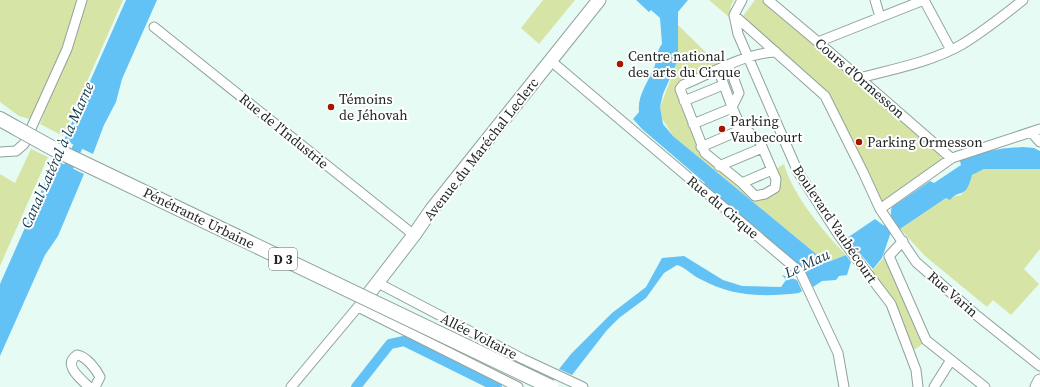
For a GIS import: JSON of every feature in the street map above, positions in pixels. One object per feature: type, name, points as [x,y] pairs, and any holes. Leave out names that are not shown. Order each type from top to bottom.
[{"type":"main road","name":"Avenue du Maréchal Leclerc","points":[[361,303],[437,203],[599,0]]},
{"type":"main road","name":"Pénétrante Urbaine","points":[[0,118],[54,149],[551,387]]},
{"type":"main road","points":[[1036,387],[1040,381]]},
{"type":"street","points":[[0,152],[16,151],[24,144],[67,49],[82,0]]},
{"type":"street","points":[[742,0],[734,15],[825,96],[860,165],[880,209],[951,158],[1036,131],[1040,142]]},
{"type":"street","name":"Cours d'Ormesson","points":[[768,0],[951,158]]},
{"type":"street","points":[[875,0],[880,17]]},
{"type":"street","points":[[818,42],[924,0],[951,50]]},
{"type":"street","points":[[860,78],[951,50],[994,23],[1023,0]]},
{"type":"street","name":"Boulevard Vaubécourt","points":[[734,15],[738,34],[798,172],[846,244],[891,304],[916,370],[918,387]]},
{"type":"street","name":"Rue de l'Industrie","points":[[154,27],[414,235]]},
{"type":"street","points":[[748,57],[765,42]]},
{"type":"street","points":[[729,66],[721,77],[732,107],[739,123],[760,142],[776,179],[775,188],[765,194],[755,196],[742,183],[719,166],[705,153],[701,147],[680,89],[683,85],[748,57],[763,52],[776,52]]},
{"type":"street","name":"Rue du Cirque","points":[[551,61],[794,267],[802,277],[838,353],[844,387]]},
{"type":"street","points":[[693,124],[732,107],[739,93],[729,66]]},
{"type":"street","points":[[712,73],[719,77],[723,84]]},
{"type":"street","points":[[684,101],[723,84]]},
{"type":"street","points":[[701,147],[745,128]]},
{"type":"street","points":[[719,166],[762,148]]},
{"type":"street","points":[[742,183],[772,170]]},
{"type":"street","name":"Rue Varin","points":[[880,209],[916,262],[975,314],[1040,366]]},
{"type":"street","points":[[902,241],[889,256],[926,340],[985,387]]},
{"type":"street","name":"Allée Voltaire","points":[[378,282],[523,359],[582,387]]},
{"type":"street","points":[[291,387],[361,303]]},
{"type":"street","name":"Allée Voltaire","points":[[361,303],[518,387]]},
{"type":"street","points":[[89,387],[73,370],[71,365],[72,360],[77,355],[82,356],[98,372],[100,377],[95,387]]},
{"type":"street","points":[[934,387],[951,360]]},
{"type":"green space","points":[[0,0],[83,0],[33,120],[19,116],[0,102]]},
{"type":"green space","points":[[87,0],[123,0],[63,136],[40,124]]},
{"type":"green space","points":[[543,0],[575,0],[539,44],[521,28]]},
{"type":"green space","points":[[709,0],[734,0],[731,5],[730,18]]},
{"type":"green space","points":[[755,0],[764,0],[940,152],[941,160],[937,166],[880,203],[825,96],[740,20]]},
{"type":"green space","points":[[678,25],[720,66],[676,85],[697,141],[754,198],[777,188],[774,170],[784,164],[788,176],[802,201],[819,224],[846,255],[828,262],[821,258],[673,136],[661,117],[660,107],[678,60]]},
{"type":"green space","points":[[31,149],[48,157],[0,266],[0,174],[15,183]]},
{"type":"green space","points":[[984,169],[1040,169],[1040,249],[1024,269],[1039,284],[1011,315],[993,300],[987,307],[925,256],[900,229],[946,198],[961,195],[969,185],[972,175]]},
{"type":"green space","points":[[886,255],[924,343],[914,350],[887,292],[871,272]]},
{"type":"water","points":[[126,0],[157,0],[122,79],[116,102],[104,125],[93,154],[64,140]]},
{"type":"water","name":"Le Mau","points":[[636,0],[688,0],[678,12],[678,60],[663,94],[660,107],[663,124],[673,136],[821,258],[828,262],[846,255],[851,262],[847,275],[839,276],[836,280],[822,281],[813,287],[807,276],[788,256],[703,185],[705,183],[642,129],[633,119],[639,112],[642,94],[655,65],[658,51],[662,44],[660,18],[651,10],[649,12]]},
{"type":"water","points":[[1023,147],[1034,148],[1040,151],[1040,169],[984,169],[972,175],[970,183],[965,191],[950,200],[946,198],[900,229],[893,223],[891,217],[892,207],[930,181],[934,183],[961,165],[960,161],[991,151]]},
{"type":"water","points":[[55,160],[84,174],[58,236],[45,255],[0,356],[0,284]]},
{"type":"water","points":[[875,219],[887,226],[891,232],[882,258],[873,269],[847,238]]},
{"type":"water","points":[[684,256],[723,280],[742,286],[781,287],[786,280],[782,275],[797,280],[802,291],[799,293],[773,295],[736,292],[712,285],[677,265],[664,273],[646,298],[619,318],[607,330],[572,375],[559,369],[571,354],[612,313],[646,287],[662,258]]},
{"type":"waterway","name":"Canal Latéral à la Marne","points":[[63,179],[83,135]]},
{"type":"waterway","points":[[356,387],[390,344],[404,341],[497,387]]},
{"type":"place","name":"Centre national des arts du Cirque","points":[[620,64]]},
{"type":"place","name":"Témoins de Jéhovah","points":[[331,107]]},
{"type":"place","name":"Parking Vaubecourt","points":[[722,129]]},
{"type":"place","name":"Parking Ormesson","points":[[859,142]]}]
